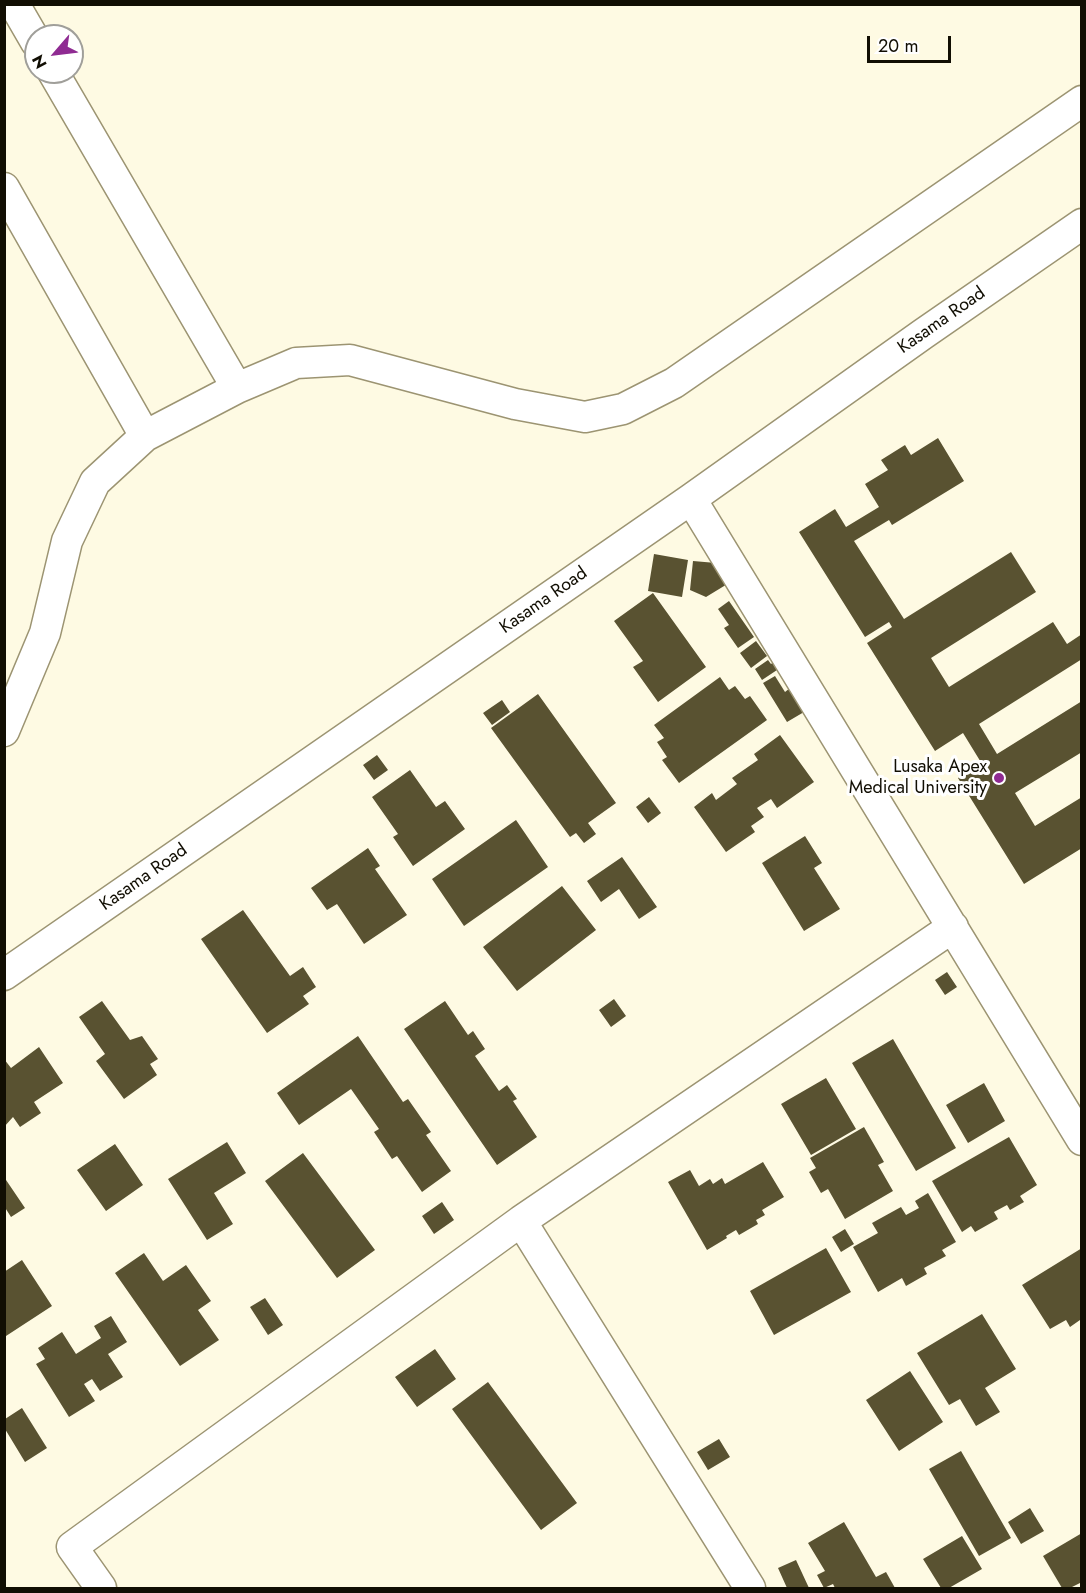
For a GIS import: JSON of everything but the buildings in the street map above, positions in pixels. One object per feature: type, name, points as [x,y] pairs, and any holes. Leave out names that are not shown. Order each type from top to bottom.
[{"type":"street","points":[[14,4],[26,24]]},
{"type":"street","points":[[60,84],[237,388]]},
{"type":"street","points":[[4,731],[45,633],[67,541],[95,482],[145,436],[237,388],[296,363],[350,360],[515,404],[585,417],[623,408],[674,382],[1082,101]]},
{"type":"street","points":[[4,188],[145,436]]},
{"type":"street","name":"Kasama Road","points":[[4,975],[691,499],[1082,224]]},
{"type":"street","points":[[691,499],[1082,1140]]},
{"type":"street","points":[[101,1588],[72,1547],[521,1221],[953,927]]},
{"type":"street","points":[[521,1221],[750,1588]]},
{"type":"place","name":"Lusaka Apex Medical University","points":[[999,778]]}]
